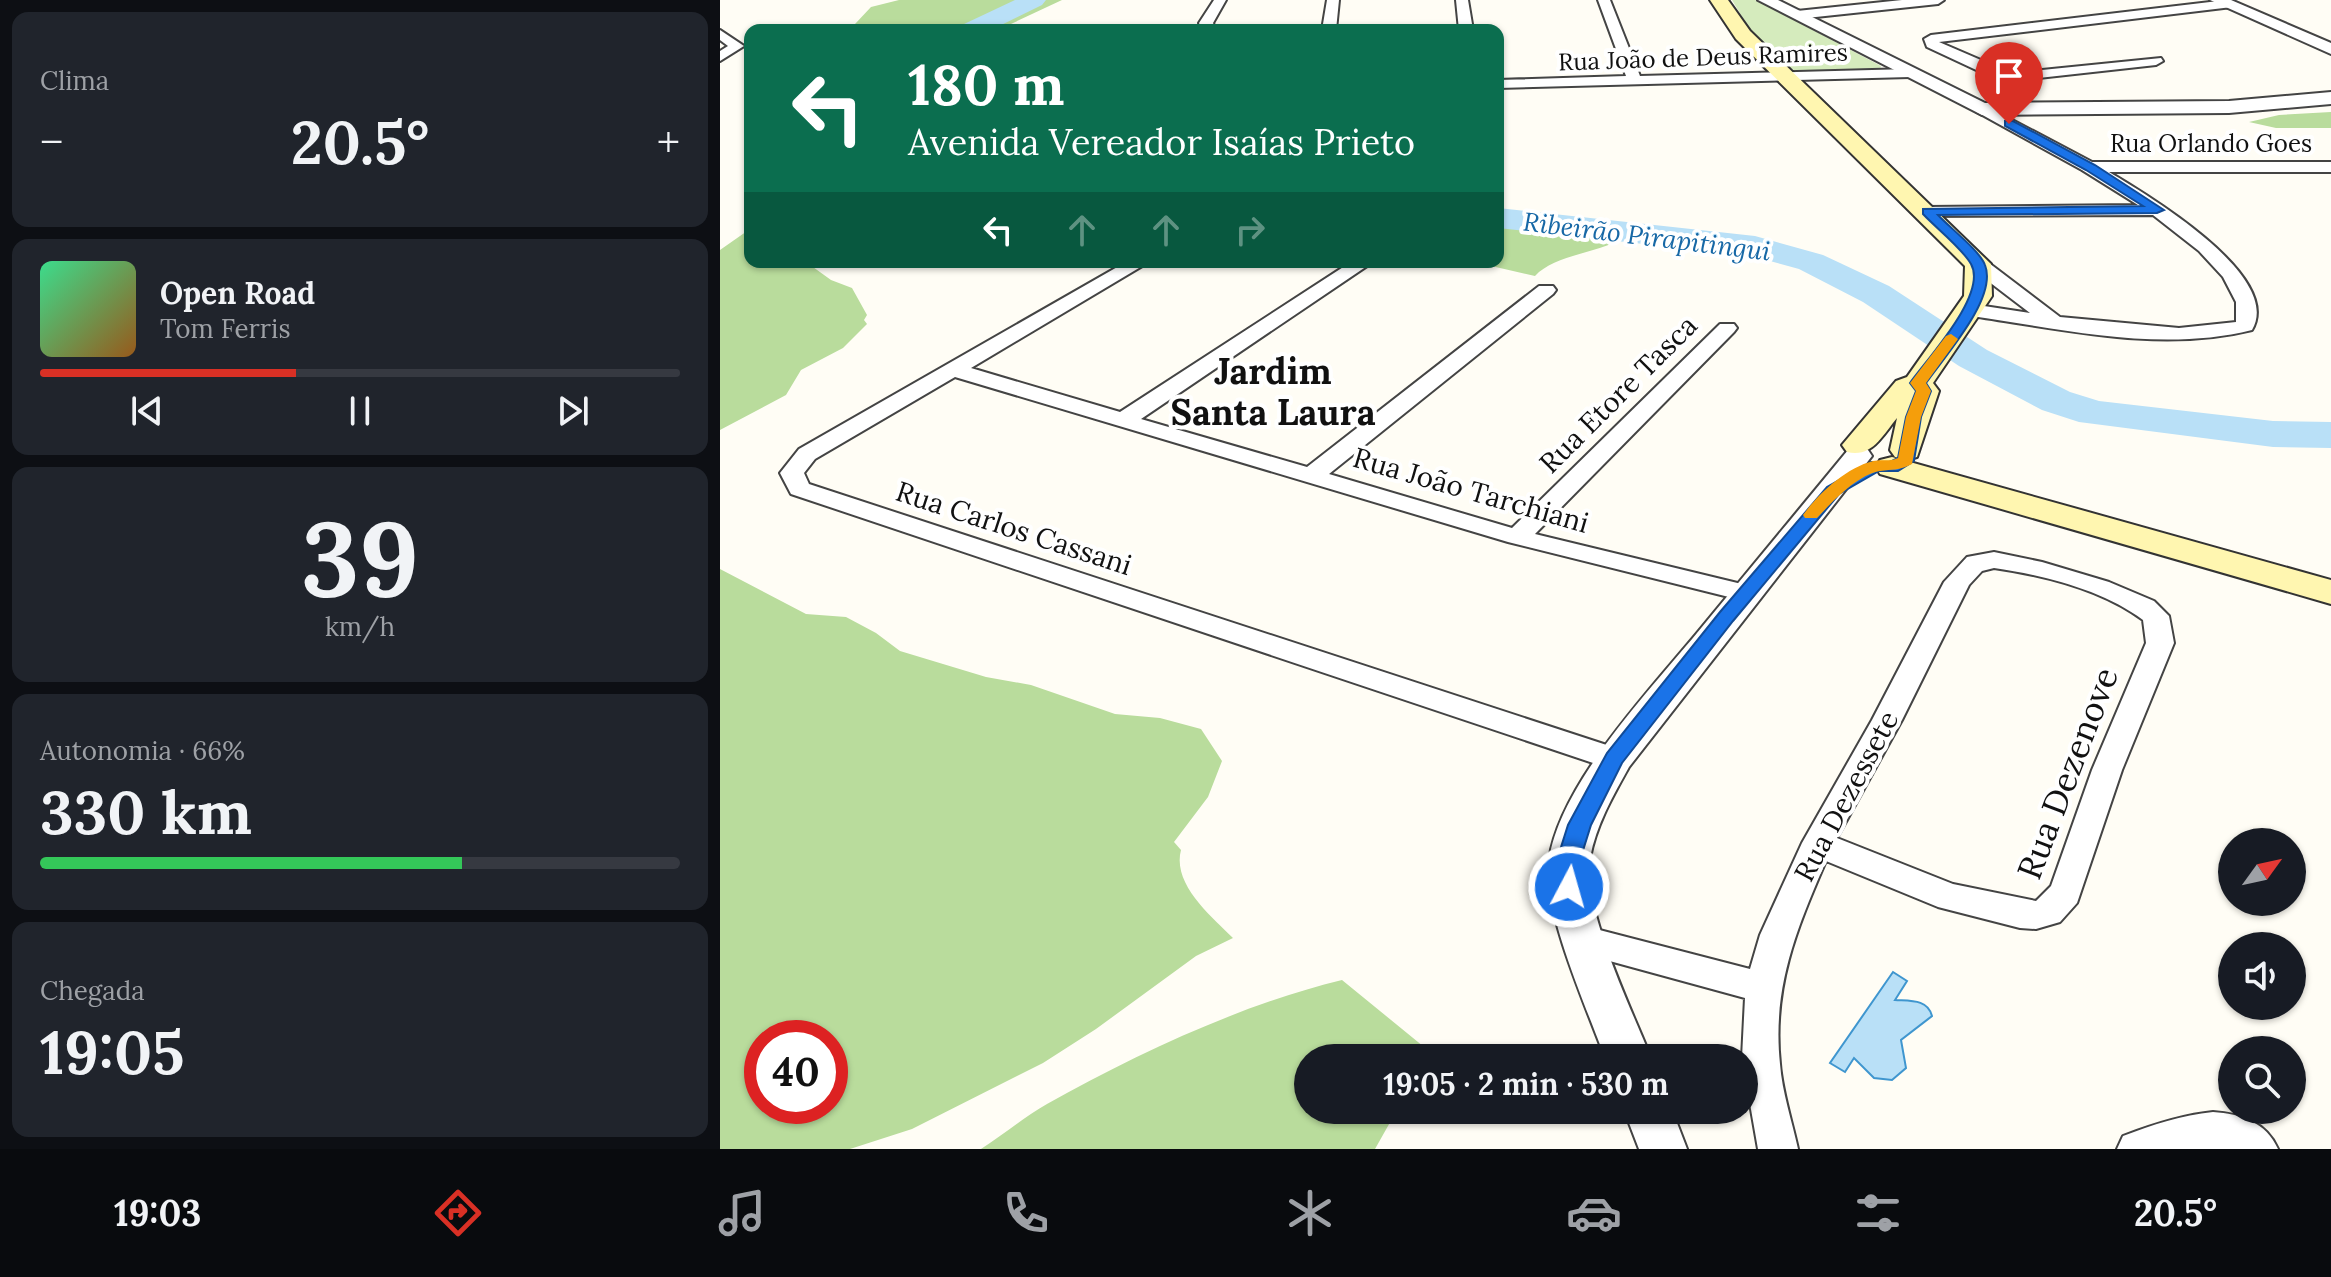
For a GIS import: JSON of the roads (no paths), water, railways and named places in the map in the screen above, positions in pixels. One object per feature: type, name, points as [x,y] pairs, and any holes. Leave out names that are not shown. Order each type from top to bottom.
[{"type":"main road","points":[[1719,0],[1743,35],[1978,264],[1978,296],[1968,315],[1921,379],[1907,387],[1883,457]]},
{"type":"main road","points":[[1883,457],[1924,391],[1921,379]]},
{"type":"main road","points":[[1883,457],[2000,496],[2331,592]]},
{"type":"street","points":[[1206,24],[1220,0]]},
{"type":"street","points":[[1330,24],[1333,0]]},
{"type":"street","points":[[1462,0],[1465,24]]},
{"type":"street","points":[[1604,0],[1635,81]]},
{"type":"street","points":[[1766,0],[2091,167],[2157,210],[2203,246],[2236,279],[2247,304],[2245,326],[2196,335],[1968,315]]},
{"type":"street","points":[[1797,15],[1938,0]]},
{"type":"street","points":[[2156,61],[2011,77],[1992,72],[1932,44],[1931,39],[2223,2],[2322,40],[2331,49]]},
{"type":"street","points":[[720,34],[737,46],[720,57]]},
{"type":"street","name":"Rua João de Deus Ramires","points":[[1504,84],[1910,73]]},
{"type":"street","points":[[1982,109],[2229,107],[2331,98]]},
{"type":"street","name":"Rua Orlando Goes","points":[[2091,167],[2331,167]]},
{"type":"street","points":[[2309,167],[2331,187]]},
{"type":"street","points":[[1927,212],[2157,210]]},
{"type":"street","points":[[1978,264],[2054,321]]},
{"type":"street","name":"Rua Carlos Cassani","points":[[1130,268],[807,454],[792,473],[799,489],[1614,759]]},
{"type":"street","points":[[1124,420],[1355,268]]},
{"type":"street","points":[[1311,476],[1546,290]]},
{"type":"street","name":"Rua Etore Tasca","points":[[1517,537],[1727,328]]},
{"type":"street","name":"Rua João Tarchiani","points":[[953,370],[1517,537],[1745,593]]},
{"type":"street","points":[[1623,1044],[1584,940],[1569,887],[1569,860],[1579,825],[1614,759],[1745,593],[1833,490],[1883,457]]},
{"type":"street","name":"Rua Dezessete","points":[[1778,1149],[1761,1065],[1763,988],[1777,935],[1818,843],[1887,720],[1957,582],[1969,568],[1981,561],[1994,560],[2110,591],[2152,611]]},
{"type":"street","name":"Rua Dezenove","points":[[1818,843],[1853,860],[1950,897],[2020,914],[2048,912],[2065,893],[2107,770],[2160,643],[2159,623],[2152,611]]},
{"type":"street","points":[[1584,940],[1763,988]]},
{"type":"street","points":[[1653,1124],[1663,1149]]},
{"type":"street","points":[[2137,1149],[2197,1133],[2221,1131],[2240,1134],[2258,1149]]},
{"type":"water","points":[[1893,972],[1907,981],[1895,1000],[1927,1006],[1932,1016],[1901,1040],[1906,1068],[1892,1080],[1874,1078],[1854,1058],[1845,1072],[1830,1063]]},
{"type":"waterway","name":"Ribeirão Pirapitingui","points":[[984,24],[1034,0]]},
{"type":"waterway","name":"Ribeirão Pirapitingui","points":[[1504,219],[1755,246],[1811,262],[1876,294],[1973,358],[2056,401],[2094,413],[2273,434],[2331,435]]},
{"type":"district","name":"Jardim Santa Laura","points":[[1273,392]]}]
